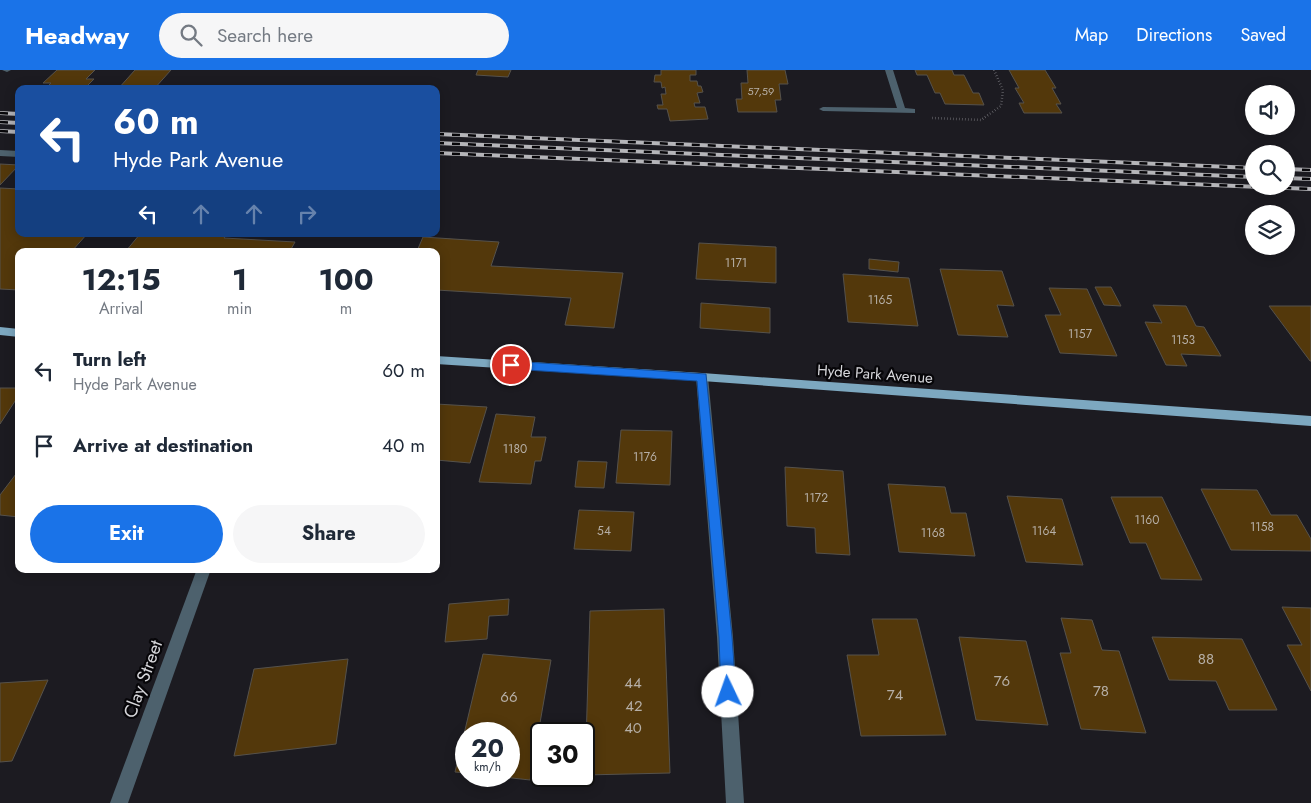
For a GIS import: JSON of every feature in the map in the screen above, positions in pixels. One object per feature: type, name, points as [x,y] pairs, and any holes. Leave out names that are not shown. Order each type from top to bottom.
[{"type":"main road","points":[[0,332],[15,333]]},
{"type":"main road","name":"Hyde Park Avenue","points":[[440,360],[702,377],[1311,421]]},
{"type":"street","points":[[889,70],[902,110]]},
{"type":"street","points":[[823,109],[912,111]]},
{"type":"street","points":[[0,153],[15,154]]},
{"type":"street","points":[[702,377],[725,637],[735,803]]},
{"type":"street","name":"Clay Street","points":[[119,803],[203,573]]},
{"type":"path","points":[[912,111],[934,119],[981,120],[1001,106],[1003,90],[994,70]]},
{"type":"building","points":[[57,70],[95,70],[86,79],[94,79],[88,85],[49,85],[51,83],[43,83]]},
{"type":"building","points":[[135,70],[171,70],[158,85],[122,85]]},
{"type":"building","points":[[478,70],[511,70],[508,77],[476,75]]},
{"type":"building","points":[[661,70],[696,70],[696,75],[690,75],[690,81],[697,81],[698,86],[701,86],[703,92],[697,93],[700,103],[694,103],[695,107],[705,107],[708,119],[670,121],[667,109],[658,109],[657,105],[663,105],[661,94],[666,94],[665,87],[662,88],[661,82],[654,82],[655,75],[661,75]]},
{"type":"building","points":[[747,70],[785,70],[788,84],[779,84],[781,100],[775,100],[777,112],[738,112],[736,99],[742,99],[741,83],[748,83]]},
{"type":"building","points":[[915,70],[952,70],[954,75],[964,75],[973,93],[979,93],[984,105],[945,104],[940,93],[935,93],[927,75],[917,75]]},
{"type":"building","points":[[1009,70],[1045,70],[1056,88],[1052,88],[1061,104],[1056,104],[1062,113],[1024,113],[1019,103],[1024,103],[1015,88],[1019,88]]},
{"type":"building","points":[[0,164],[15,165],[15,169],[0,185]]},
{"type":"building","points":[[0,188],[15,189],[15,237],[84,237],[75,248],[15,248],[15,290],[0,289]]},
{"type":"building","points":[[138,237],[225,237],[295,242],[292,248],[128,248]]},
{"type":"building","points":[[423,237],[499,242],[491,266],[623,273],[614,328],[565,325],[571,298],[440,290],[440,248],[418,248]]},
{"type":"building","points":[[699,243],[776,247],[776,283],[696,279]]},
{"type":"building","points":[[869,259],[899,262],[898,272],[869,269]]},
{"type":"building","points":[[940,269],[1002,271],[1014,306],[997,305],[1008,337],[958,335]]},
{"type":"building","points":[[843,274],[909,278],[918,326],[848,322]]},
{"type":"building","points":[[1095,287],[1111,287],[1121,306],[1104,305]]},
{"type":"building","points":[[1049,288],[1087,289],[1117,356],[1060,353],[1045,315],[1061,315]]},
{"type":"building","points":[[701,303],[770,308],[770,333],[700,328]]},
{"type":"building","points":[[1153,305],[1186,306],[1196,326],[1204,327],[1221,356],[1181,354],[1187,366],[1166,365],[1145,322],[1162,323]]},
{"type":"building","points":[[1269,306],[1311,306],[1311,361],[1310,361]]},
{"type":"building","points":[[0,388],[15,388],[15,401],[0,424]]},
{"type":"building","points":[[440,404],[487,407],[470,463],[440,460]]},
{"type":"building","points":[[496,414],[535,417],[531,437],[546,437],[541,461],[535,461],[531,484],[479,482]]},
{"type":"building","points":[[621,430],[672,431],[670,485],[616,483]]},
{"type":"building","points":[[578,461],[607,462],[604,488],[575,487]]},
{"type":"building","points":[[785,467],[843,471],[850,555],[816,553],[815,528],[787,526]]},
{"type":"building","points":[[15,475],[15,517],[0,515],[0,495]]},
{"type":"building","points":[[888,484],[945,487],[951,513],[966,513],[975,556],[899,552]]},
{"type":"building","points":[[1201,489],[1257,490],[1271,515],[1297,515],[1311,539],[1311,551],[1231,550]]},
{"type":"building","points":[[1007,496],[1062,499],[1083,565],[1026,562]]},
{"type":"building","points":[[1111,497],[1162,497],[1202,580],[1161,579],[1146,543],[1130,543]]},
{"type":"building","points":[[579,510],[634,512],[631,551],[574,549]]},
{"type":"building","points":[[509,599],[508,615],[489,616],[487,639],[445,642],[449,604]]},
{"type":"building","points":[[1282,607],[1311,608],[1311,691],[1287,645],[1302,645]]},
{"type":"building","points":[[664,609],[670,773],[595,775],[595,722],[587,722],[590,611]]},
{"type":"building","points":[[1061,618],[1092,620],[1102,650],[1119,651],[1146,733],[1081,729],[1060,653],[1071,653]]},
{"type":"building","points":[[872,619],[917,619],[946,735],[861,736],[847,655],[879,655]]},
{"type":"building","points":[[959,637],[1026,641],[1048,725],[976,720]]},
{"type":"building","points":[[1152,637],[1242,639],[1277,710],[1229,710],[1216,681],[1169,680]]},
{"type":"building","points":[[483,654],[551,660],[540,722],[530,722],[530,780],[520,779],[520,722],[467,722]]},
{"type":"building","points":[[348,659],[336,744],[234,756],[254,669]]},
{"type":"building","points":[[48,680],[12,761],[0,762],[0,683]]},
{"type":"railway","points":[[0,113],[15,114]]},
{"type":"railway","points":[[0,122],[15,123]]},
{"type":"railway","points":[[0,131],[15,132]]},
{"type":"railway","points":[[440,134],[1245,168]]},
{"type":"railway","points":[[440,143],[1245,177]]},
{"type":"railway","points":[[440,153],[1311,189]]},
{"type":"railway","points":[[1295,169],[1311,170]]},
{"type":"railway","points":[[1295,178],[1311,179]]},
{"type":"route","points":[[511,365],[702,377],[725,637],[728,692]]}]
